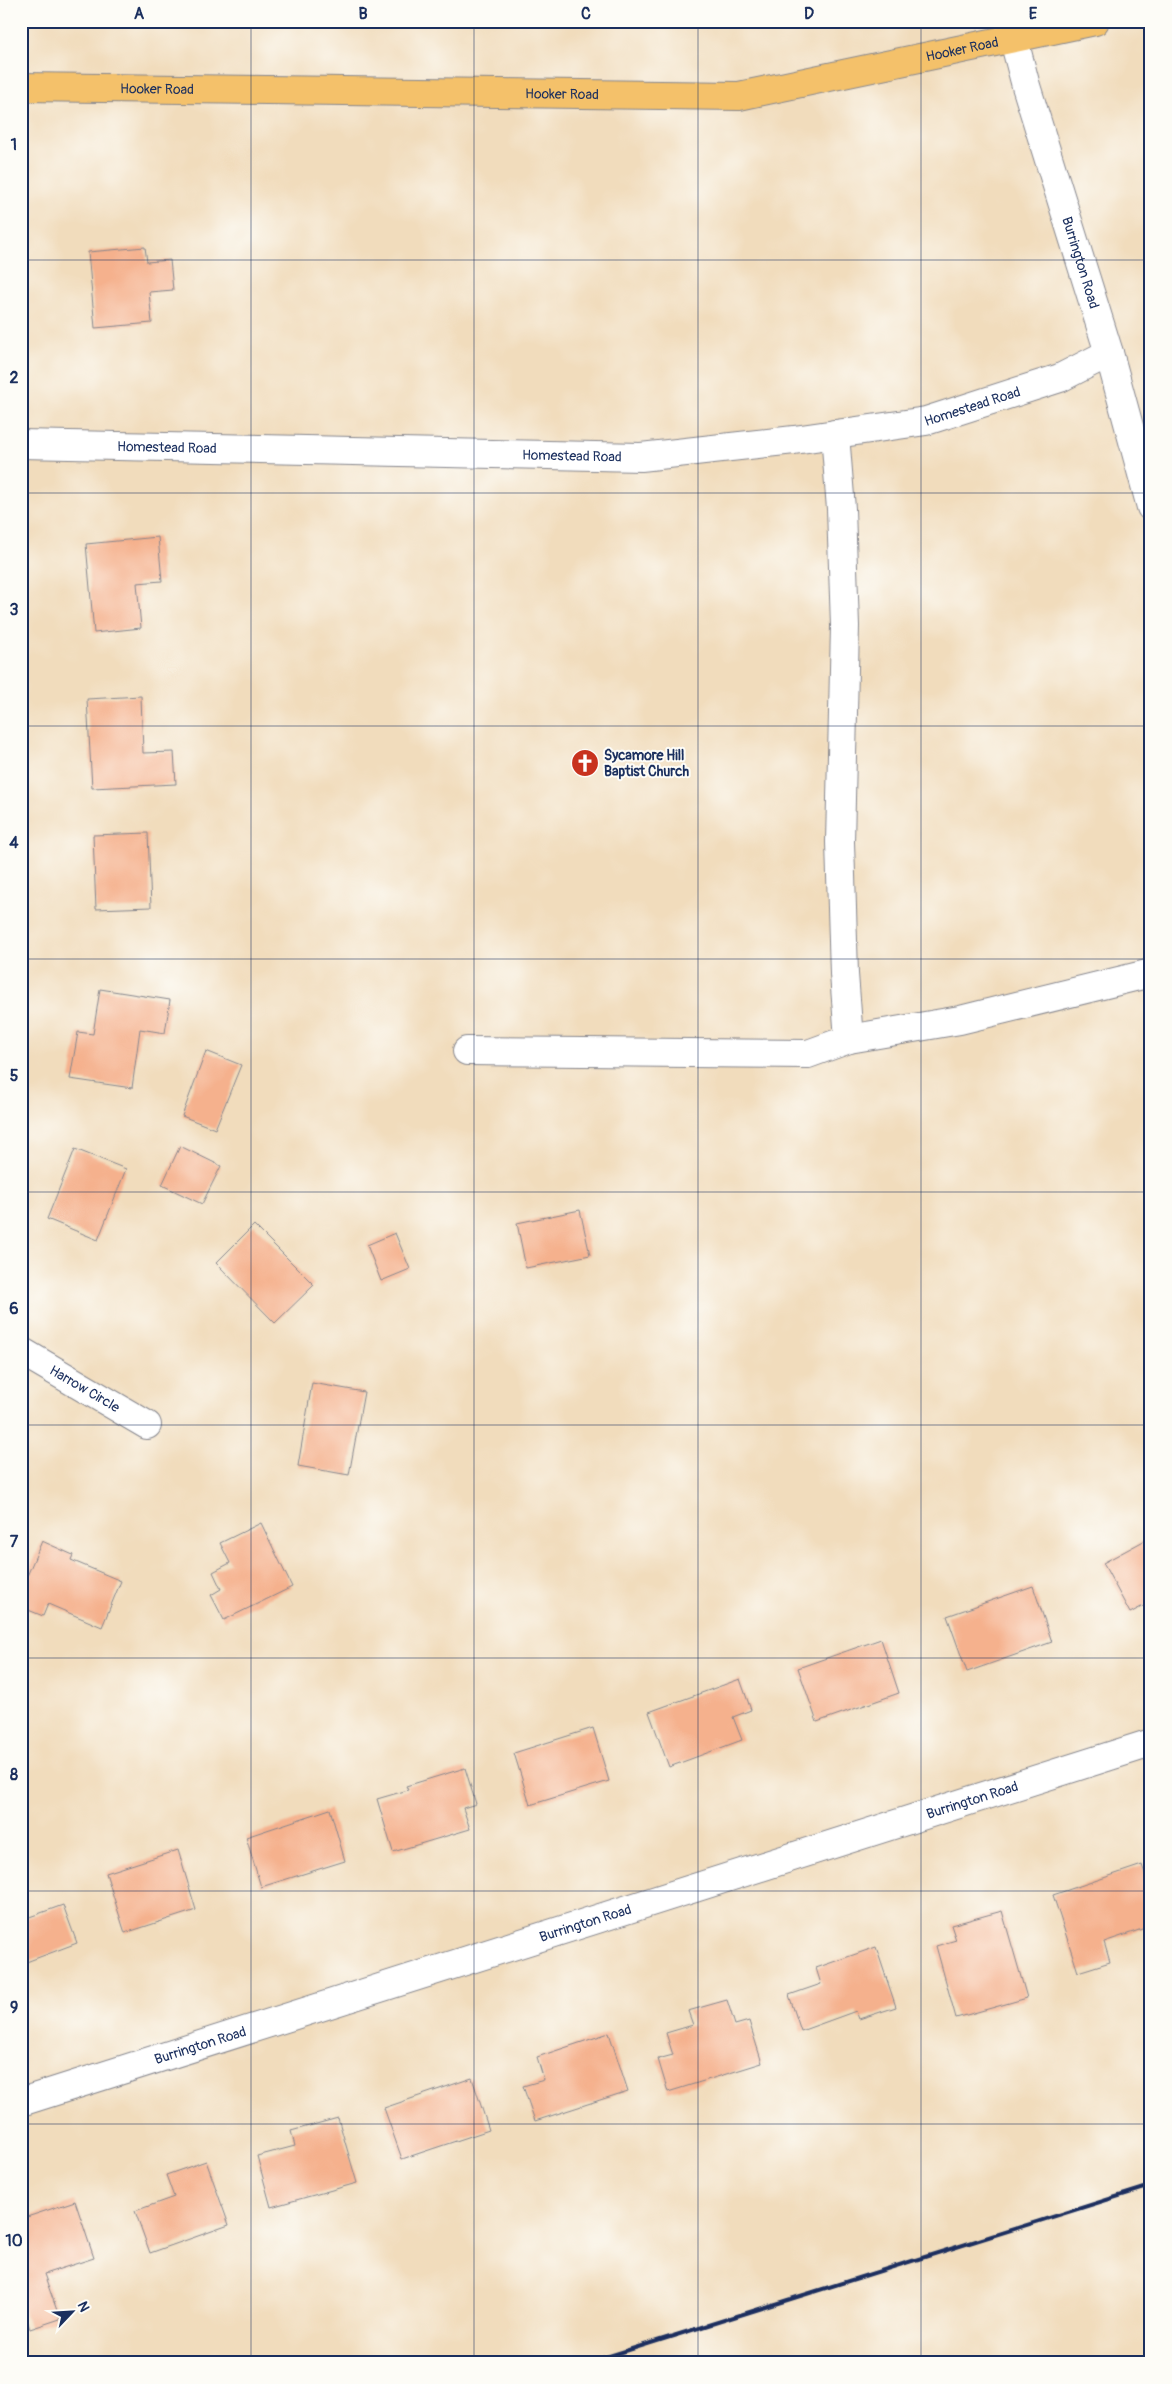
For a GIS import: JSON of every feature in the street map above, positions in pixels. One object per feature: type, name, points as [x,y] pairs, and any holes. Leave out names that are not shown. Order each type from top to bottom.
[{"type":"main road","name":"Hooker Road","points":[[21,87],[739,96],[1011,31],[1096,21]]},
{"type":"street","name":"Burrington Road","points":[[1011,31],[1109,353],[1151,507]]},
{"type":"street","name":"Homestead Road","points":[[21,444],[641,457],[926,421],[1060,378],[1109,353]]},
{"type":"street","points":[[835,434],[841,509],[845,626],[840,842],[844,974],[849,1039]]},
{"type":"street","points":[[467,1051],[808,1054],[849,1039],[960,1020],[1151,973]]},
{"type":"street","name":"Harrow Circle","points":[[21,1352],[147,1424]]},
{"type":"street","name":"Burrington Road","points":[[21,2102],[1151,1743]]},
{"type":"building","points":[[145,247],[147,262],[170,260],[173,290],[149,292],[152,323],[95,328],[88,252]]},
{"type":"building","points":[[158,537],[162,581],[137,583],[141,628],[94,633],[86,544]]},
{"type":"building","points":[[141,696],[143,753],[174,752],[176,784],[92,788],[87,699]]},
{"type":"building","points":[[148,833],[151,907],[96,909],[93,835]]},
{"type":"building","points":[[100,989],[170,1000],[165,1033],[140,1029],[132,1088],[70,1079],[78,1032],[93,1034]]},
{"type":"building","points":[[206,1051],[241,1065],[215,1129],[182,1116]]},
{"type":"building","points":[[180,1146],[221,1166],[202,1204],[162,1185]]},
{"type":"building","points":[[75,1149],[126,1169],[98,1240],[47,1219]]},
{"type":"building","points":[[580,1210],[590,1255],[526,1268],[517,1223]]},
{"type":"building","points":[[254,1225],[314,1285],[275,1323],[216,1263]]},
{"type":"building","points":[[395,1233],[410,1269],[381,1281],[367,1245]]},
{"type":"building","points":[[312,1383],[364,1392],[349,1475],[298,1466]]},
{"type":"building","points":[[261,1523],[292,1587],[224,1620],[211,1595],[221,1589],[213,1572],[230,1563],[220,1543]]},
{"type":"building","points":[[1151,1537],[1151,1602],[1130,1613],[1103,1563]]},
{"type":"building","points":[[42,1541],[73,1555],[71,1560],[121,1581],[102,1627],[48,1604],[43,1616],[21,1607],[21,1590]]},
{"type":"building","points":[[1033,1586],[1052,1642],[967,1672],[947,1616]]},
{"type":"building","points":[[881,1639],[899,1693],[817,1722],[798,1668]]},
{"type":"building","points":[[740,1679],[751,1710],[733,1717],[742,1740],[669,1767],[649,1712]]},
{"type":"building","points":[[593,1728],[609,1781],[530,1805],[514,1753]]},
{"type":"building","points":[[465,1768],[476,1804],[463,1808],[470,1829],[393,1852],[377,1799],[408,1790],[406,1786]]},
{"type":"building","points":[[330,1809],[345,1861],[261,1887],[246,1837]]},
{"type":"building","points":[[178,1850],[196,1910],[125,1933],[106,1873]]},
{"type":"building","points":[[1142,1865],[1151,1891],[1151,1926],[1104,1942],[1110,1962],[1078,1972],[1053,1895]]},
{"type":"building","points":[[63,1905],[77,1943],[21,1964],[21,1920]]},
{"type":"building","points":[[1002,1911],[1027,1998],[956,2018],[936,1946],[956,1940],[951,1925]]},
{"type":"building","points":[[876,1947],[896,2007],[859,2019],[856,2011],[801,2031],[789,1995],[821,1984],[816,1968]]},
{"type":"building","points":[[727,2000],[735,2025],[749,2021],[762,2063],[668,2092],[658,2059],[673,2055],[666,2033],[693,2025],[688,2011]]},
{"type":"building","points":[[609,2033],[628,2091],[535,2121],[523,2086],[544,2080],[537,2057]]},
{"type":"building","points":[[472,2078],[489,2130],[402,2159],[384,2108]]},
{"type":"building","points":[[338,2118],[357,2183],[271,2207],[257,2156],[295,2146],[291,2131]]},
{"type":"building","points":[[206,2161],[229,2225],[150,2253],[135,2211],[174,2197],[166,2175]]},
{"type":"building","points":[[75,2201],[94,2258],[44,2274],[60,2319],[30,2329],[21,2302],[21,2219]]},
{"type":"railway","points":[[587,2363],[1151,2186]]},
{"type":"place","name":"Sycamore Hill Baptist Church","points":[[585,763]]}]
